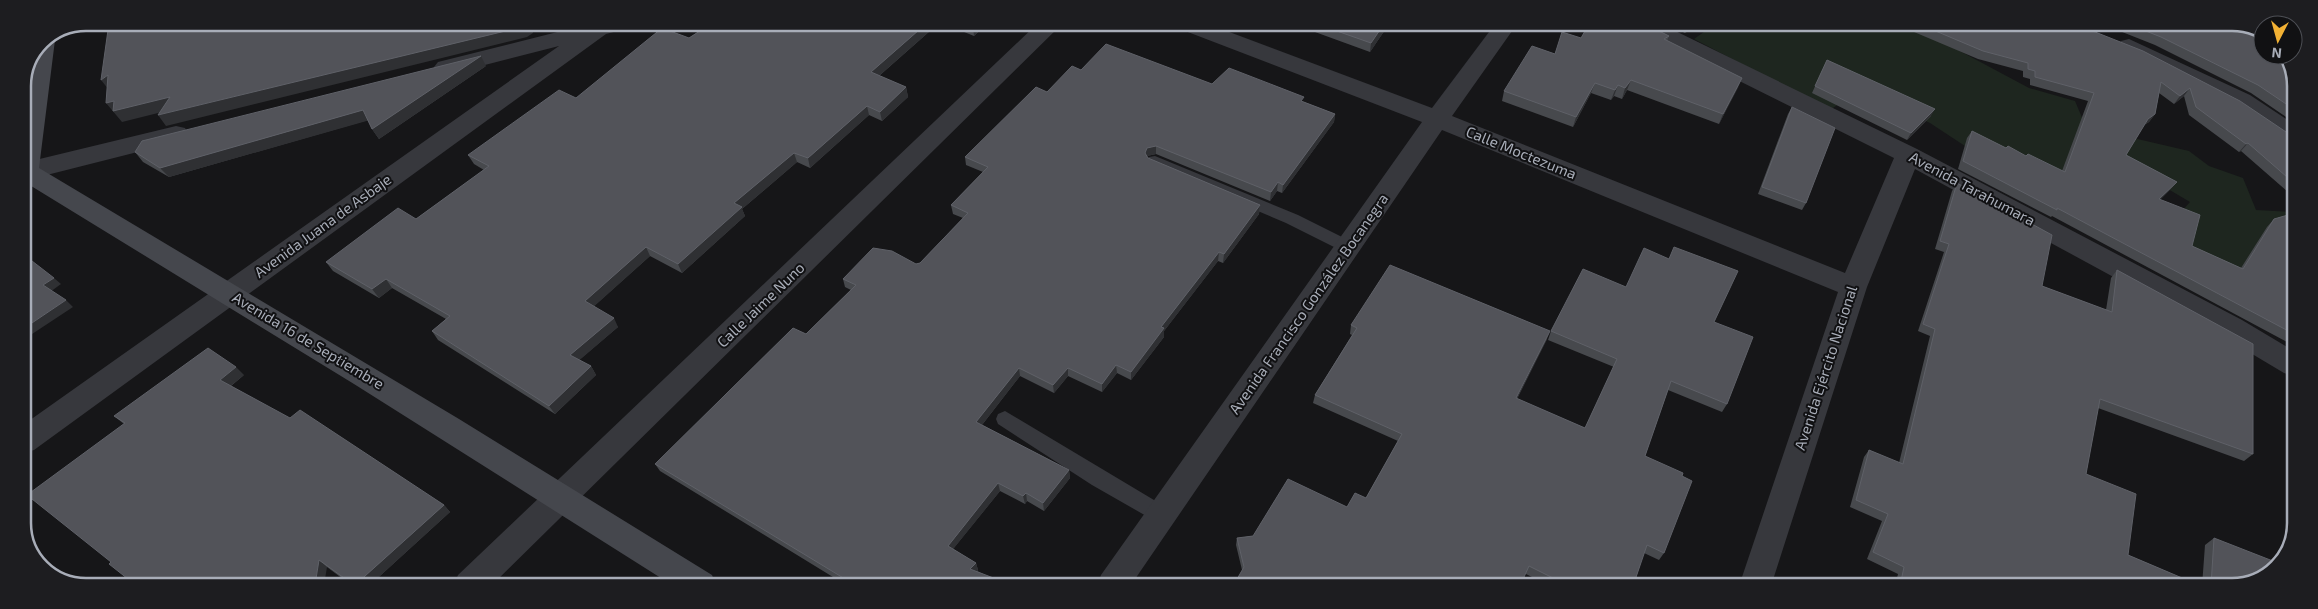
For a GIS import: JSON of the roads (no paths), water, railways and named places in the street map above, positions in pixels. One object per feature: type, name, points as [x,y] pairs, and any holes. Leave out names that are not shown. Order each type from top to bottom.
[{"type":"street","points":[[424,72],[590,31]]},
{"type":"street","name":"Avenida Juana de Asbaje","points":[[31,435],[603,31]]},
{"type":"street","name":"Calle Jaime Nuno","points":[[477,578],[1044,31]]},
{"type":"street","name":"Calle Moctezuma","points":[[1206,31],[1437,119],[1852,287]]},
{"type":"street","name":"Avenida Francisco González Bocanegra","points":[[1118,578],[1437,119],[1501,31]]},
{"type":"street","name":"Avenida Tarahumara","points":[[1657,31],[1908,155],[2232,328],[2287,360]]},
{"type":"street","points":[[2110,38],[2146,52],[2242,101],[2287,131]]},
{"type":"street","points":[[31,126],[42,53]]},
{"type":"street","points":[[31,170],[201,128]]},
{"type":"street","name":"Avenida Ejército Nacional","points":[[1758,578],[1852,287],[1908,155]]},
{"type":"street","name":"Avenida 16 de Septiembre","points":[[31,176],[230,293],[562,497],[689,578]]},
{"type":"lane","points":[[1155,161],[1292,219],[1348,247]]},
{"type":"lane","points":[[1004,419],[1099,479],[1162,515]]}]
